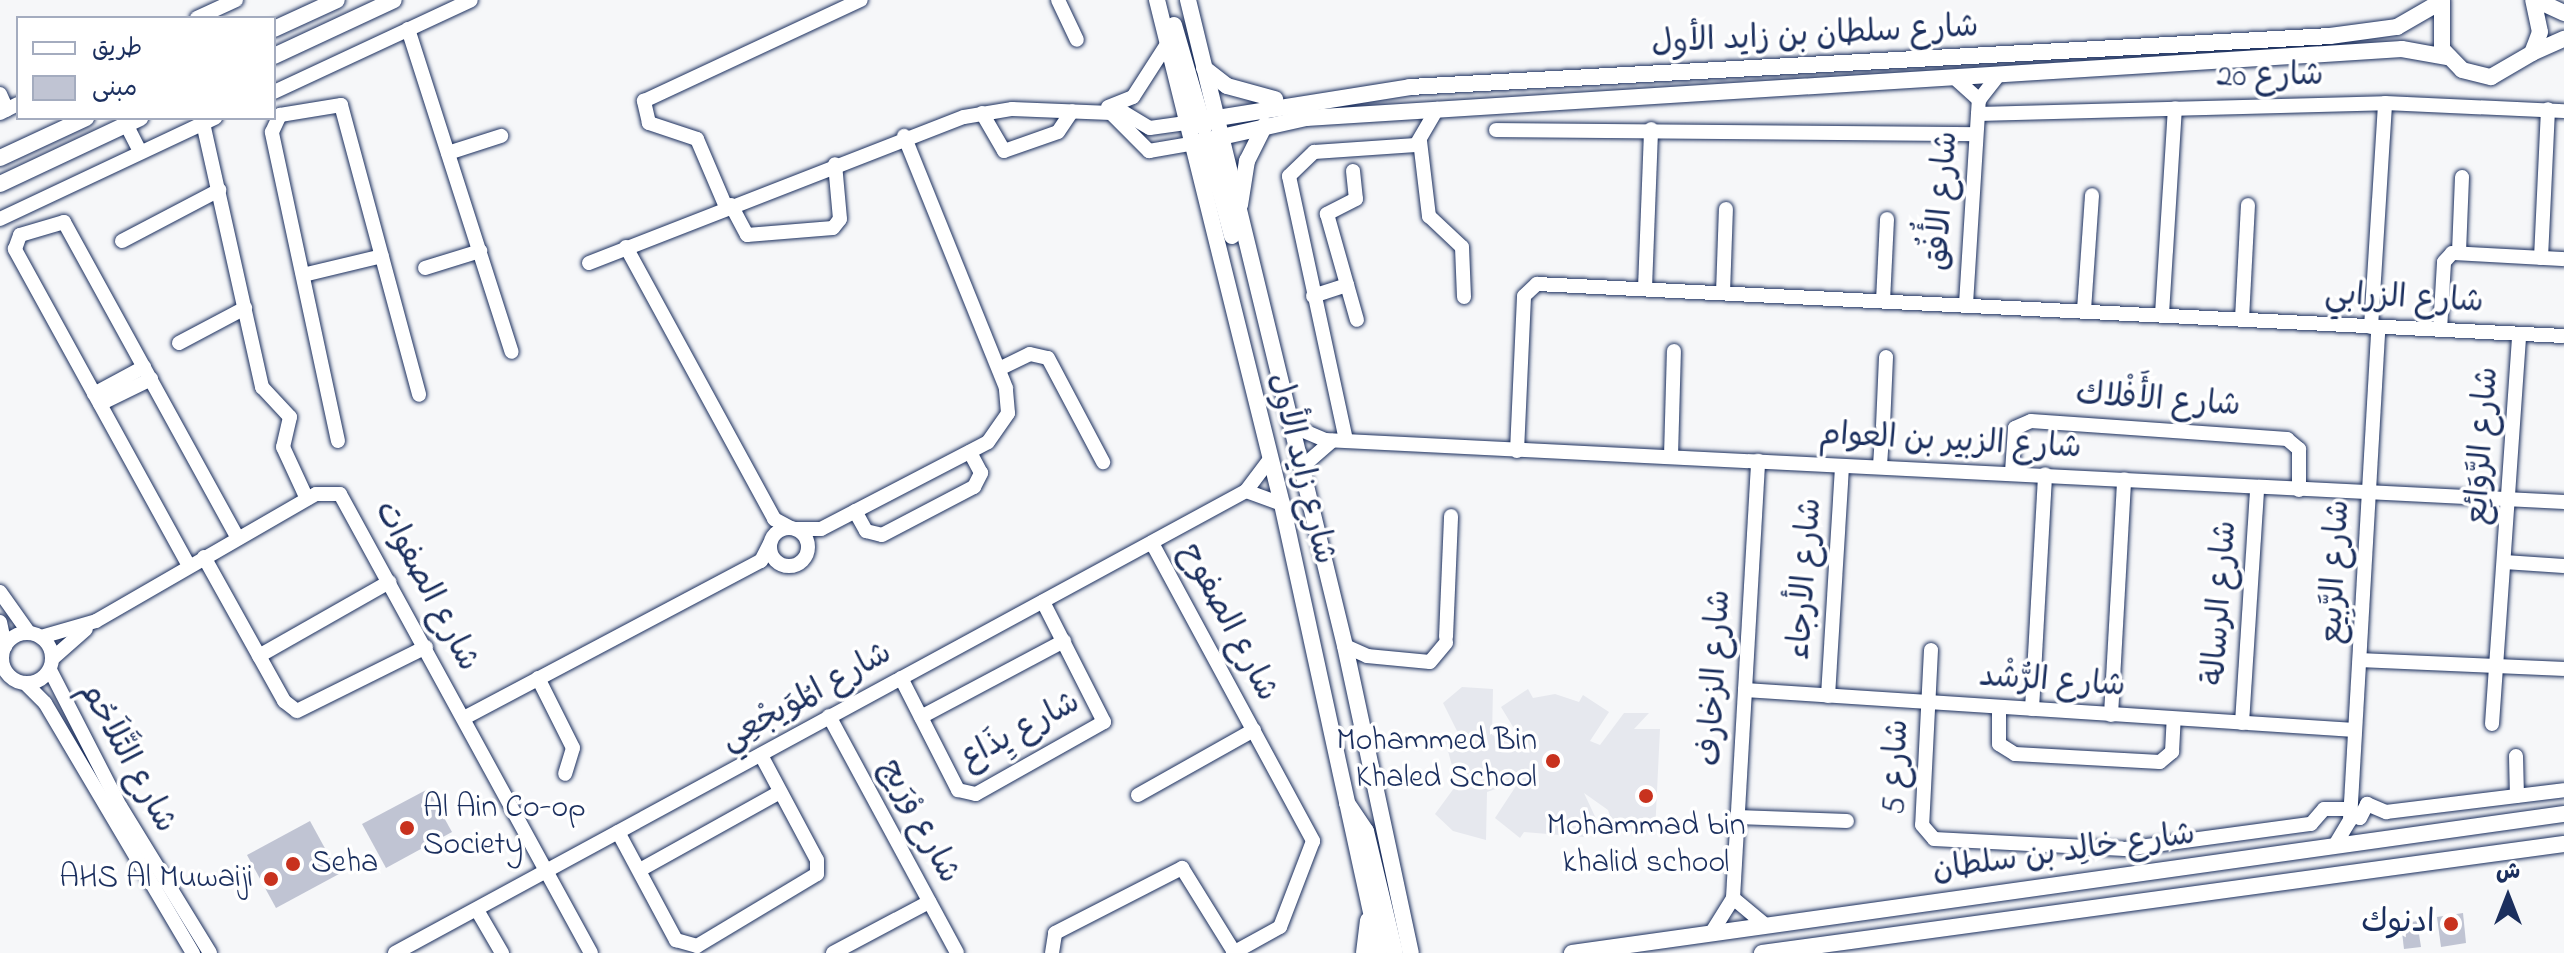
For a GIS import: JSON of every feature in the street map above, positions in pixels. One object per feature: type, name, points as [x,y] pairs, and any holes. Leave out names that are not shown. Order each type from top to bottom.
[{"type":"main road","points":[[276,28],[337,0]]},
{"type":"main road","points":[[276,55],[394,0]]},
{"type":"main road","name":"شارع زايد الأول","points":[[1157,0],[1167,44],[1199,119]]},
{"type":"main road","points":[[1168,0],[1199,119],[1220,136]]},
{"type":"main road","name":"شارع زايد الأول","points":[[1188,0],[1204,68],[1199,119],[1190,146],[1282,504],[1380,953]]},
{"type":"main road","points":[[2442,0],[2436,30],[2447,57]]},
{"type":"main road","name":"شارع سلطان بن زايد الأول","points":[[1199,119],[1292,100],[1422,86],[2350,34],[2410,23],[2442,0]]},
{"type":"main road","points":[[2535,0],[2564,13]]},
{"type":"main road","points":[[2532,53],[2540,32],[2535,0]]},
{"type":"main road","points":[[2532,53],[2564,39]]},
{"type":"main road","name":"شارع سلطان بن زايد الأول","points":[[1190,146],[1265,125],[1399,112],[1996,78],[2402,49],[2447,57],[2491,77],[2518,68],[2532,53]]},
{"type":"main road","points":[[1826,88],[1832,73],[1917,60]]},
{"type":"main road","points":[[1204,68],[1236,90],[1292,100]]},
{"type":"main road","points":[[0,158],[82,120]]},
{"type":"main road","points":[[0,184],[133,121]]},
{"type":"main road","points":[[1239,218],[1247,161],[1265,125]]},
{"type":"main road","name":"شارع زايد الأول","points":[[1220,136],[1345,646],[1411,953]]},
{"type":"main road","points":[[1190,146],[1209,149],[1246,292],[1263,319]]},
{"type":"main road","points":[[1346,801],[1366,831],[1395,953]]},
{"type":"main road","name":"شارع خالِد بن سلطان","points":[[1572,953],[2564,814]]},
{"type":"main road","name":"شارع خالِد بن سلطان","points":[[1762,953],[2564,844]]},
{"type":"main road","points":[[1398,898],[1423,953]]},
{"type":"main road","points":[[1364,953],[1369,907]]},
{"type":"street","points":[[276,91],[471,0]]},
{"type":"street","points":[[835,164],[840,219],[833,228],[747,235],[728,206],[699,142],[649,123],[644,101],[828,7],[861,0]]},
{"type":"street","points":[[1058,0],[1077,40]]},
{"type":"street","points":[[201,16],[230,1]]},
{"type":"street","points":[[408,29],[512,352]]},
{"type":"street","points":[[589,263],[904,136],[982,113],[1108,107],[1133,97],[1167,44]]},
{"type":"street","name":"شارع الأُفُق","points":[[1966,304],[1978,107],[1996,78]]},
{"type":"street","name":"شارع الأُفُق","points":[[1957,80],[1978,107]]},
{"type":"street","points":[[295,82],[305,108]]},
{"type":"street","points":[[0,94],[8,109]]},
{"type":"street","name":"شارع 20","points":[[1978,107],[2175,108],[2385,103],[2564,111]]},
{"type":"street","name":"شارع الرَّبِيع","points":[[2335,845],[2350,814],[2370,492],[2385,103]]},
{"type":"street","points":[[338,441],[271,125],[305,108],[341,105],[419,395]]},
{"type":"street","points":[[1108,107],[1150,128],[1199,119]]},
{"type":"street","points":[[2162,314],[2175,108]]},
{"type":"street","points":[[1421,138],[1437,109]]},
{"type":"street","points":[[2541,258],[2548,109]]},
{"type":"street","points":[[982,113],[995,146],[1008,151],[1058,132],[1072,111]]},
{"type":"street","points":[[1072,111],[1120,117],[1149,151],[1190,146]]},
{"type":"street","points":[[1399,112],[1421,138],[1429,216],[1462,247],[1464,297]]},
{"type":"street","points":[[133,121],[140,152]]},
{"type":"street","points":[[0,219],[204,123],[264,391],[290,417],[285,445],[308,491],[238,538],[96,621],[51,665],[21,682],[0,680]]},
{"type":"street","points":[[1645,288],[1651,129]]},
{"type":"street","points":[[1496,130],[1976,134]]},
{"type":"street","points":[[448,153],[501,136]]},
{"type":"street","points":[[464,718],[761,561],[797,564],[821,529],[997,435],[1008,413],[999,369],[904,136]]},
{"type":"street","points":[[1302,467],[1340,440],[1313,296],[1289,195],[1293,168],[1314,152],[1421,138]]},
{"type":"street","points":[[1353,171],[1356,199],[1327,214],[1357,320]]},
{"type":"street","points":[[2459,252],[2462,177]]},
{"type":"street","points":[[122,241],[219,190]]},
{"type":"street","points":[[2084,310],[2092,195]]},
{"type":"street","points":[[27,205],[38,227]]},
{"type":"street","points":[[2242,319],[2248,205]]},
{"type":"street","points":[[1723,293],[1726,209]]},
{"type":"street","points":[[1883,301],[1887,219]]},
{"type":"street","points":[[189,566],[15,249],[17,237],[38,227],[64,222],[238,538]]},
{"type":"street","points":[[626,247],[774,519],[793,528],[821,529]]},
{"type":"street","points":[[425,268],[480,251]]},
{"type":"street","points":[[2440,330],[2444,262],[2459,252],[2564,259]]},
{"type":"street","points":[[303,275],[382,256]]},
{"type":"street","name":"شارع الزرابي","points":[[1517,451],[1527,289],[1541,284],[2564,336]]},
{"type":"street","points":[[1313,296],[1347,285]]},
{"type":"street","points":[[179,343],[245,308]]},
{"type":"street","name":"شارع الرَّوَائِع","points":[[2492,724],[2519,334]]},
{"type":"street","points":[[1671,456],[1674,351]]},
{"type":"street","points":[[999,369],[1030,354],[1048,358],[1103,462]]},
{"type":"street","points":[[1880,465],[1886,357]]},
{"type":"street","points":[[97,399],[148,373]]},
{"type":"street","name":"شارع الأَفْلاك","points":[[2012,472],[2015,428],[2031,421],[2287,439],[2299,449],[2299,490]]},
{"type":"street","name":"شارع الزبير بن العوام","points":[[1292,426],[1340,440],[1517,451],[1842,466],[1880,465],[2257,488],[2564,502]]},
{"type":"street","points":[[855,511],[866,531],[882,535],[974,487],[981,473],[970,452]]},
{"type":"street","name":"شارع المُوَيجْعِي","points":[[395,953],[1246,491],[1270,459]]},
{"type":"street","name":"شارع الزخارف","points":[[1712,932],[1733,898],[1758,461]]},
{"type":"street","name":"شارع الأرجاء","points":[[1828,696],[1842,466]]},
{"type":"street","points":[[2032,709],[2045,474]]},
{"type":"street","points":[[2111,715],[2124,479]]},
{"type":"street","name":"شارع الرسالة","points":[[2242,723],[2257,488]]},
{"type":"street","name":"شارع الصفوات","points":[[308,491],[331,490],[346,499],[591,953]]},
{"type":"street","points":[[1246,491],[1282,504]]},
{"type":"street","points":[[1345,646],[1373,657],[1444,646],[1451,516]]},
{"type":"street","points":[[761,561],[771,540],[774,519]]},
{"type":"street","points":[[771,540],[793,528]]},
{"type":"street","points":[[793,528],[808,549]]},
{"type":"street","points":[[771,540],[780,563]]},
{"type":"street","name":"شارع الصفوح","points":[[1152,543],[1311,835],[1314,853],[1280,927],[1233,953]]},
{"type":"street","points":[[204,557],[284,701],[306,712],[426,647]]},
{"type":"street","name":"شارع الرَّوَائِع","points":[[2504,562],[2564,566]]},
{"type":"street","points":[[259,656],[389,582]]},
{"type":"street","points":[[0,592],[35,635]]},
{"type":"street","name":"شارع يِذَاع","points":[[901,678],[958,790],[976,794],[1104,722],[1043,602]]},
{"type":"street","points":[[0,622],[2,653],[35,635],[96,621]]},
{"type":"street","name":"شارع التَّلاَحُم","points":[[35,635],[120,806],[210,953]]},
{"type":"street","points":[[921,717],[1064,641]]},
{"type":"street","name":"شارع 5","points":[[1931,650],[1922,825],[1934,839],[2125,849],[2311,824],[2324,809],[2360,818],[2367,804],[2386,812],[2564,790]]},
{"type":"street","name":"شارع التَّلاَحُم","points":[[2,653],[21,682],[45,703],[193,953]]},
{"type":"street","points":[[1352,679],[1373,657]]},
{"type":"street","points":[[2360,660],[2564,669]]},
{"type":"street","points":[[538,678],[573,748],[565,774]]},
{"type":"street","name":"شارع الرُّشْد","points":[[1745,690],[2355,730]]},
{"type":"street","points":[[1999,707],[1999,744],[2015,754],[2160,762],[2172,752],[2174,719]]},
{"type":"street","name":"شارع وْرَيج","points":[[829,716],[957,953]]},
{"type":"street","name":"شارع الصفوح","points":[[1138,795],[1254,730]]},
{"type":"street","points":[[618,832],[676,940],[697,946],[817,874],[817,860],[761,755]]},
{"type":"street","points":[[2516,756],[2517,796]]},
{"type":"street","points":[[640,870],[780,792]]},
{"type":"street","points":[[2350,814],[2373,839]]},
{"type":"street","points":[[1737,817],[1847,821]]},
{"type":"street","points":[[1052,953],[1055,933],[1182,868],[1233,953]]},
{"type":"street","points":[[1733,898],[1764,924]]},
{"type":"street","points":[[833,953],[929,902]]},
{"type":"street","points":[[477,910],[495,951]]},
{"type":"shaded area","name":"Mohammed Bin Khaled School","points":[[1462,687],[1493,689],[1492,735],[1511,741],[1521,740],[1501,707],[1528,689],[1533,698],[1555,694],[1579,702],[1583,695],[1609,712],[1590,741],[1600,745],[1624,713],[1649,713],[1634,729],[1660,729],[1655,833],[1615,830],[1608,810],[1584,793],[1599,825],[1581,832],[1584,837],[1524,832],[1520,838],[1495,818],[1516,786],[1507,785],[1487,792],[1486,840],[1453,831],[1435,814],[1457,784],[1445,740],[1461,739],[1443,703]]},
{"type":"building","name":"Al Ain Co-op Society","points":[[428,789],[452,832],[386,868],[362,824]]},
{"type":"building","name":"Seha","points":[[310,821],[339,874],[276,908],[247,855]]},
{"type":"building","name":"ادنوك","points":[[2463,913],[2466,943],[2441,947],[2437,917]]},
{"type":"building","points":[[2417,921],[2421,947],[2404,949],[2401,924]]},
{"type":"place","name":"Mohammed Bin Khaled School","points":[[1553,761]]},
{"type":"place","name":"Mohammad bin khalid school","points":[[1646,796]]},
{"type":"place","name":"Al Ain Co-op Society","points":[[407,828]]},
{"type":"place","name":"Seha","points":[[293,864]]},
{"type":"place","name":"AHS Al Muwaiji","points":[[271,879]]},
{"type":"place","name":"ادنوك","points":[[2451,924]]}]
